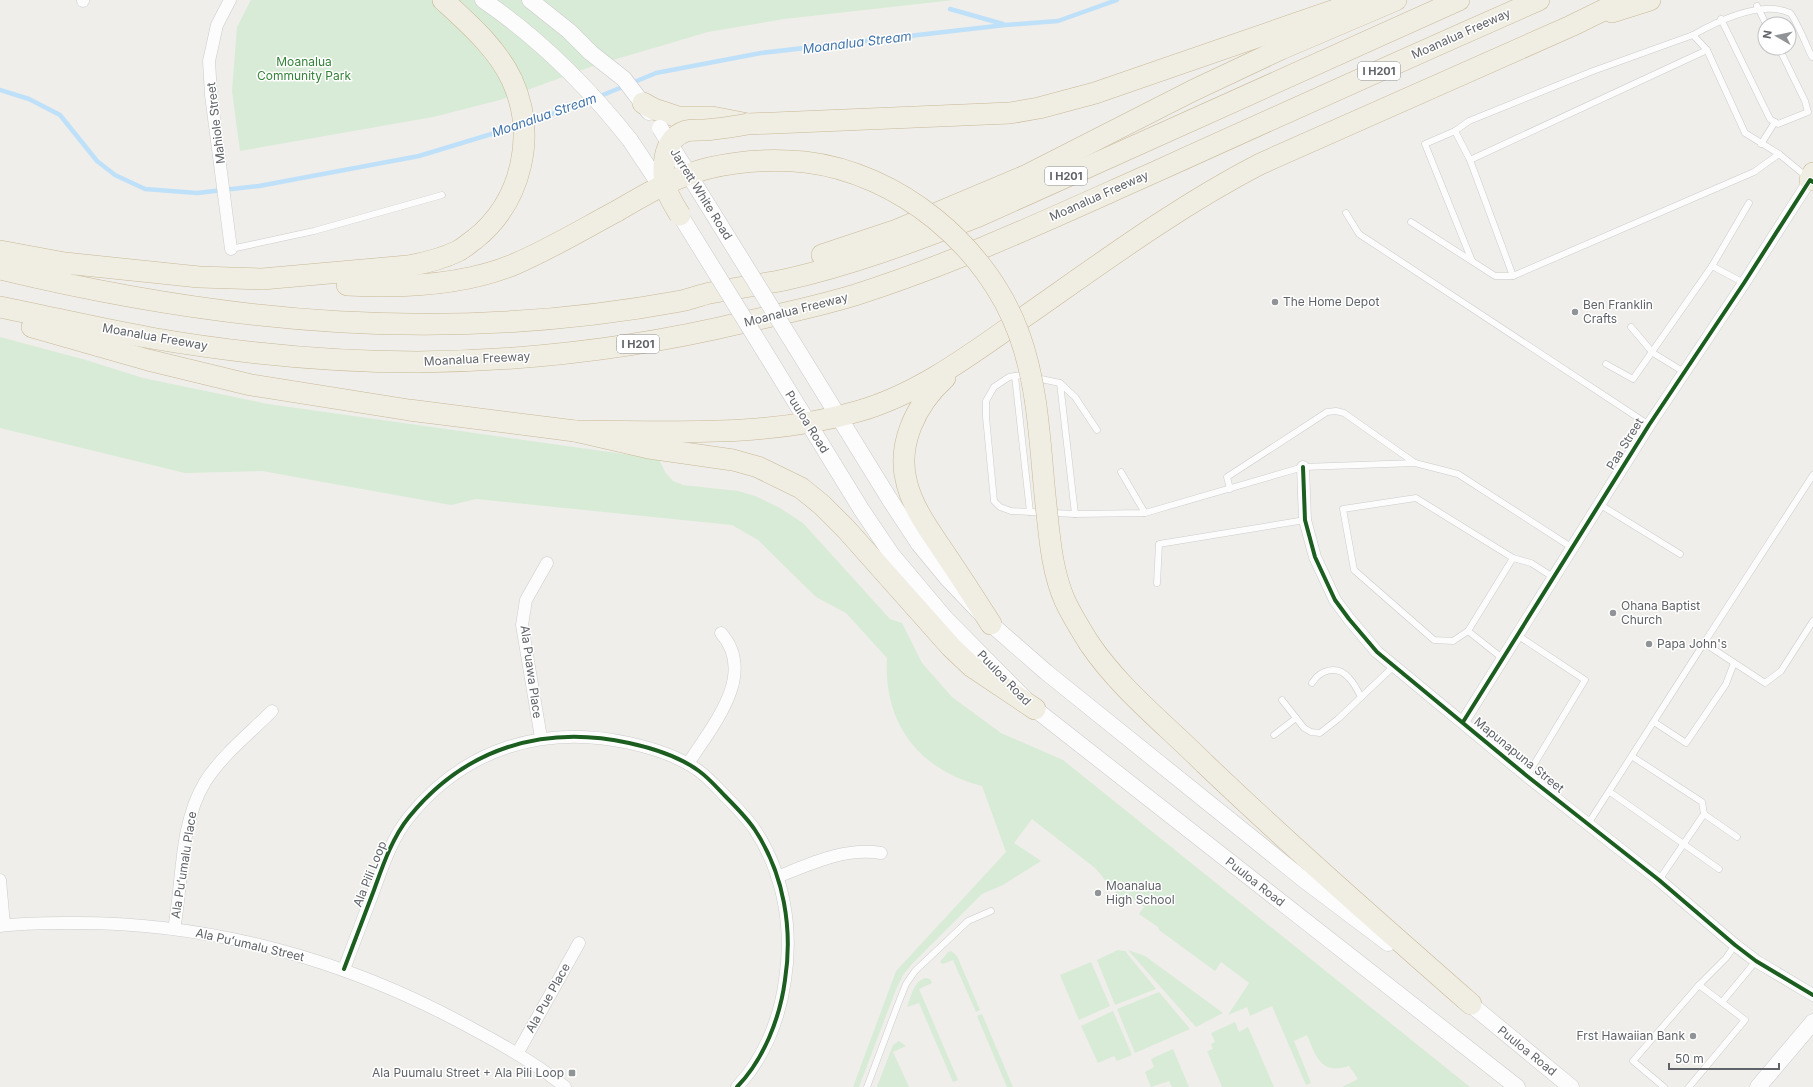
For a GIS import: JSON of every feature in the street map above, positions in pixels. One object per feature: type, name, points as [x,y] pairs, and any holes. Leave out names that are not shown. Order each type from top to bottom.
[{"type":"highway","points":[[262,279],[408,266],[443,258],[459,251],[494,221],[507,203],[517,178],[523,156],[524,125],[522,109],[511,79],[485,42],[443,0]]},
{"type":"highway","points":[[680,215],[668,194],[665,181],[665,136],[677,137],[687,131],[714,130],[748,124],[972,116],[1010,113],[1068,101],[1365,0]]},
{"type":"highway","points":[[707,293],[782,266],[854,245],[925,218],[1025,176],[1192,91],[1281,48],[1396,0]]},
{"type":"highway","name":"I H201","points":[[0,269],[127,296],[206,310],[258,317],[366,324],[472,324],[526,321],[633,309],[684,300],[707,293],[783,280],[814,272],[880,253],[930,235],[979,216],[1459,0]]},
{"type":"highway","name":"Moanalua Freeway","points":[[0,307],[147,337],[200,346],[309,358],[362,361],[415,362],[523,357],[598,350],[710,331],[850,296],[953,261],[1539,0]]},
{"type":"highway","points":[[1515,10],[1546,0]]},
{"type":"highway","points":[[575,431],[726,431],[807,422],[837,416],[859,411],[902,395],[983,345],[1131,242],[1226,182],[1348,124],[1571,26],[1624,0]]},
{"type":"highway","points":[[1571,26],[1650,0]]},
{"type":"highway","points":[[643,103],[654,109],[678,117],[712,117],[748,124]]},
{"type":"highway","points":[[0,251],[65,263],[199,277],[262,279],[356,285],[433,283],[461,279],[513,265],[541,253],[617,211],[691,173],[733,164],[782,161],[805,162],[849,172],[896,193],[939,222],[956,238],[988,276],[1019,334],[1032,380],[1053,558],[1065,601],[1089,643],[1118,681],[1273,828],[1471,1004]]},
{"type":"highway","points":[[0,319],[79,339],[148,360],[251,384],[410,410],[575,431],[650,448],[733,460],[758,467],[801,488],[846,529],[952,647],[971,666],[1034,709]]},
{"type":"highway","points":[[983,345],[943,380],[918,409],[907,436],[905,468],[906,484],[918,510],[991,624]]},
{"type":"main road","name":"Puuloa Road","points":[[484,0],[529,34],[572,74],[630,140],[680,215],[807,422],[892,555],[945,618],[1034,709],[1517,1087]]},
{"type":"main road","name":"Jarrett White Road","points":[[530,0],[624,79],[643,103],[665,136],[837,416]]},
{"type":"main road","name":"Puuloa Road","points":[[837,416],[919,544],[947,578],[991,624],[1046,672],[1303,879],[1471,1004],[1569,1084]]},
{"type":"main road","points":[[1758,1087],[1813,1022]]},
{"type":"street","name":"Mahiole Street","points":[[230,0],[217,25],[209,61],[231,249]]},
{"type":"street","name":"Paa Street","points":[[1463,722],[1571,547],[1649,425],[1812,178]]},
{"type":"street","name":"Mapunapuna Street","points":[[1303,468],[1305,520],[1315,557],[1335,600],[1362,636],[1394,666],[1527,776],[1659,880],[1735,945],[1756,961],[1813,995]]},
{"type":"street","name":"Ala Puawa Place","points":[[541,738],[522,625],[526,600],[547,563]]},
{"type":"street","points":[[688,764],[730,695],[735,674],[735,663],[726,639],[721,633]]},
{"type":"street","name":"Ala Puʻumalu Place","points":[[174,929],[188,826],[197,797],[216,767],[272,711]]},
{"type":"street","name":"Ala Pili Loop","points":[[344,969],[386,857],[408,819],[427,798],[456,773],[492,753],[541,738],[580,736],[618,740],[657,750],[688,764],[710,780],[743,814],[763,843],[782,892],[788,925],[787,967],[780,1008],[772,1031],[752,1066],[737,1087]]},
{"type":"street","points":[[777,877],[842,854],[865,850],[881,853]]},
{"type":"street","points":[[0,880],[2,925]]},
{"type":"street","name":"Ala Puʻumalu Street","points":[[2,925],[88,923],[174,929],[264,945],[344,969],[393,988],[423,1002],[517,1054],[565,1087]]},
{"type":"street","name":"Ala Pue Place","points":[[517,1054],[579,943]]},
{"type":"lane","points":[[1472,261],[1425,144],[1455,131],[1469,121],[1564,83],[1693,35],[1721,19],[1757,6],[1772,5],[1791,14],[1812,57]]},
{"type":"lane","points":[[1757,6],[1762,16]]},
{"type":"lane","points":[[1721,19],[1770,119],[1778,124],[1808,112],[1805,101],[1783,56]]},
{"type":"lane","points":[[1693,35],[1707,50],[1745,133],[1779,154],[1812,178]]},
{"type":"lane","points":[[1470,160],[1707,50]]},
{"type":"lane","points":[[1761,144],[1775,122]]},
{"type":"lane","points":[[1455,131],[1470,160],[1513,276]]},
{"type":"lane","points":[[1411,222],[1495,276],[1513,276],[1754,172],[1779,154]]},
{"type":"lane","points":[[231,249],[314,231],[442,195]]},
{"type":"lane","points":[[1606,364],[1633,379],[1653,353],[1712,266],[1749,203]]},
{"type":"lane","points":[[1346,213],[1359,234],[1649,425]]},
{"type":"lane","points":[[1712,266],[1744,283]]},
{"type":"lane","points":[[1630,327],[1653,353],[1684,372]]},
{"type":"lane","points":[[1096,430],[1075,396],[1060,384],[1022,375],[1009,377],[994,387],[986,401],[986,417],[994,501],[1000,507],[1011,511],[1075,514],[1145,513],[1303,468],[1414,464],[1458,474],[1571,547]]},
{"type":"lane","points":[[1015,376],[1030,512]]},
{"type":"lane","points":[[1060,384],[1075,514]]},
{"type":"lane","points":[[1230,489],[1227,476],[1327,412],[1336,411],[1344,413],[1414,464]]},
{"type":"lane","points":[[1122,472],[1145,513]]},
{"type":"lane","points":[[1588,824],[1633,757],[1704,643],[1813,475]]},
{"type":"lane","points":[[1513,558],[1468,631],[1453,642],[1434,640],[1354,570],[1343,509],[1416,498],[1513,558],[1531,563],[1553,577]]},
{"type":"lane","points":[[1599,504],[1680,554]]},
{"type":"lane","points":[[1157,582],[1159,544],[1305,520]]},
{"type":"lane","points":[[1704,643],[1765,683],[1781,670],[1813,621]]},
{"type":"lane","points":[[1468,631],[1502,658]]},
{"type":"lane","points":[[1517,635],[1585,680],[1527,776]]},
{"type":"lane","points":[[1654,722],[1686,743],[1726,684],[1734,663]]},
{"type":"lane","points":[[1282,700],[1304,728],[1311,732],[1320,733],[1394,666]]},
{"type":"lane","points":[[1312,683],[1315,678],[1322,673],[1330,670],[1340,671],[1349,677],[1361,697]]},
{"type":"lane","points":[[1274,735],[1296,718]]},
{"type":"lane","points":[[1633,757],[1702,802],[1704,814],[1659,880]]},
{"type":"lane","points":[[1610,792],[1719,869]]},
{"type":"lane","points":[[1704,814],[1737,837]]},
{"type":"lane","points":[[867,1087],[906,984],[915,971],[968,921],[991,911]]},
{"type":"lane","points":[[1664,1087],[1633,1061],[1699,985],[1726,958],[1735,945]]},
{"type":"lane","points":[[1722,1002],[1756,961]]},
{"type":"lane","points":[[1689,1087],[1745,1020],[1699,985]]},
{"type":"green space","name":"Moanalua Community Park","points":[[251,0],[954,0],[784,19],[708,32],[596,65],[500,100],[433,117],[240,151],[232,91],[237,27]]},
{"type":"green space","points":[[0,337],[86,360],[143,378],[268,404],[659,459],[665,472],[673,481],[683,485],[738,491],[755,496],[780,508],[803,523],[890,619],[902,623],[922,663],[952,697],[1001,733],[1063,760],[1470,1087],[1342,1087],[1358,1079],[1349,1066],[1332,1068],[1321,1062],[1313,1050],[1307,1035],[1294,1041],[1311,1083],[1306,1085],[1272,1006],[1250,1016],[1247,1007],[1228,1015],[1249,983],[1221,962],[1215,971],[1159,930],[1158,927],[1139,914],[1144,907],[1125,893],[1121,899],[1095,868],[1032,819],[1014,843],[1041,861],[1003,885],[982,894],[912,964],[903,975],[895,992],[859,1087],[853,1087],[896,971],[1006,852],[982,786],[960,779],[940,768],[923,756],[909,740],[899,723],[891,703],[887,682],[887,658],[846,613],[816,597],[758,540],[732,525],[476,499],[451,505],[262,471],[185,473],[0,428]]},
{"type":"green space","points":[[1118,950],[1125,951],[1156,989],[1115,1005],[1097,960]]},
{"type":"green space","points":[[1128,950],[1145,956],[1223,1013],[1196,1027]]},
{"type":"green space","points":[[951,951],[957,956],[980,1010],[976,1012],[953,960],[943,964],[940,962],[948,952]]},
{"type":"green space","points":[[1091,962],[1110,1006],[1079,1020],[1060,975]]},
{"type":"green space","points":[[922,979],[930,979],[932,983],[919,989],[958,1080],[953,1082],[919,1003],[907,1007],[916,985]]},
{"type":"green space","points":[[1159,992],[1190,1029],[1135,1053],[1117,1009]]},
{"type":"green space","points":[[1113,1011],[1132,1055],[1117,1061],[1114,1056],[1098,1063],[1081,1026]]},
{"type":"green space","points":[[982,1014],[1013,1087],[1007,1087],[977,1016]]},
{"type":"green space","points":[[1235,1022],[1239,1032],[1248,1027],[1274,1087],[1222,1087],[1207,1051],[1213,1049],[1211,1044],[1215,1042],[1211,1033]]},
{"type":"green space","points":[[899,1041],[906,1046],[893,1052],[909,1087],[877,1087],[893,1045]]},
{"type":"green space","points":[[1173,1049],[1189,1087],[1172,1087],[1169,1081],[1151,1087],[1145,1072],[1154,1067],[1151,1059]]},
{"type":"waterway","name":"Moanalua Stream","points":[[598,97],[656,73],[761,53],[1005,25],[1058,21],[1117,0]]},
{"type":"waterway","points":[[950,9],[1003,24]]},
{"type":"waterway","name":"Moanalua Stream","points":[[0,90],[29,99],[60,115],[97,161],[115,175],[145,189],[197,193],[259,186],[419,156],[518,126]]},
{"type":"waterway","name":"Moanalua Stream","points":[[528,123],[591,99]]},
{"type":"cycle path","points":[[1463,722],[1649,425],[1744,283],[1810,180],[1813,182]]},
{"type":"cycle path","points":[[1303,467],[1305,520],[1315,557],[1335,600],[1377,652],[1527,776],[1659,880],[1735,945],[1756,961],[1813,995]]},
{"type":"cycle path","points":[[344,969],[385,861],[403,825],[431,793],[455,774],[481,758],[508,747],[537,740],[567,737],[597,738],[629,743],[647,748],[683,761],[699,771],[714,784],[742,813],[755,830],[765,847],[779,883],[784,902],[788,941],[783,994],[775,1023],[763,1051],[747,1076],[737,1087]]},
{"type":"place","name":"The Home Depot","points":[[1275,302]]},
{"type":"place","name":"Ben Franklin Crafts","points":[[1575,312]]},
{"type":"place","name":"Ohana Baptist Church","points":[[1613,613]]},
{"type":"place","name":"Papa John's","points":[[1649,644]]},
{"type":"place","name":"Moanalua High School","points":[[1098,893]]},
{"type":"place","name":"Frst Hawaiian Bank","points":[[1693,1036]]},
{"type":"place","name":"Ala Puumalu Street + Ala Pili Loop","points":[[572,1073]]}]
